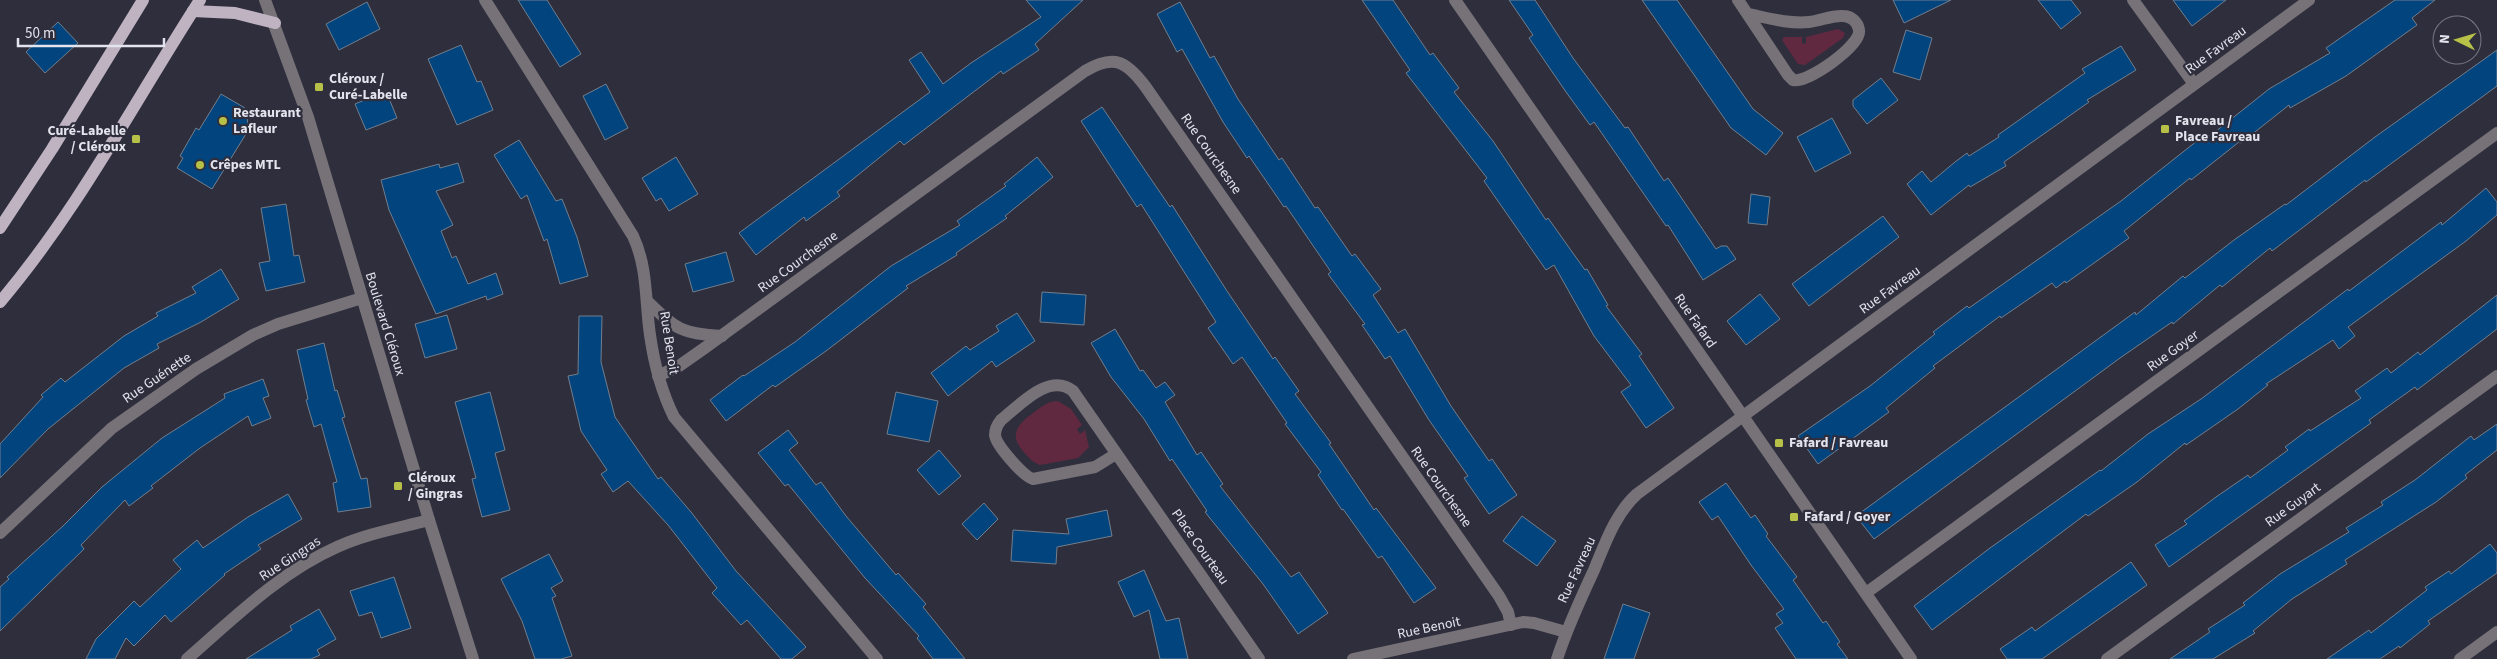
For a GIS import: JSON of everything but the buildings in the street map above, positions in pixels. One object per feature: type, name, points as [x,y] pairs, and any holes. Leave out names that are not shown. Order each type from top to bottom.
[{"type":"main road","points":[[0,228],[52,149],[143,0]]},
{"type":"main road","points":[[0,302],[71,209],[196,6],[235,13],[274,24]]},
{"type":"street","name":"Boulevard Cléroux","points":[[265,0],[308,117],[429,520],[473,659]]},
{"type":"street","name":"Rue Benoit","points":[[485,0],[634,236],[642,257],[650,335],[658,376],[668,404],[686,434],[877,659]]},
{"type":"street","name":"Rue Fafard","points":[[1455,0],[1911,659]]},
{"type":"street","points":[[1738,0],[1788,75],[1797,81],[1806,79],[1850,48],[1859,38],[1859,27],[1856,22],[1844,16],[1799,22],[1748,14]]},
{"type":"street","points":[[2133,0],[2194,84]]},
{"type":"street","name":"Rue Favreau","points":[[1557,659],[1566,632],[1613,526],[1627,503],[2310,0]]},
{"type":"street","name":"Rue Courchesne","points":[[658,376],[679,366],[722,336],[1085,72],[1107,61],[1122,63],[1128,66],[1145,86],[1499,596],[1508,612],[1511,625]]},
{"type":"street","name":"Rue Goyer","points":[[1866,593],[2497,132]]},
{"type":"street","name":"Rue Guénette","points":[[0,533],[112,428],[196,369],[253,335],[278,324],[362,298]]},
{"type":"street","points":[[648,302],[674,327],[685,332],[722,336]]},
{"type":"street","name":"Rue Guyart","points":[[2107,659],[2497,376]]},
{"type":"street","name":"Place Courteau","points":[[1116,454],[1095,467],[1033,479],[1023,473],[1000,446],[996,437],[996,428],[1001,420],[1046,387],[1064,386],[1078,397],[1258,659]]},
{"type":"street","name":"Rue Gingras","points":[[187,659],[274,585],[326,552],[346,543],[429,520]]},
{"type":"street","points":[[1511,625],[1528,622],[1566,632]]},
{"type":"street","name":"Rue Benoit","points":[[1353,659],[1511,625]]},
{"type":"street","points":[[2464,658],[2497,632]]},
{"type":"shaded area","points":[[1838,29],[1845,33],[1843,38],[1805,65],[1798,64],[1782,40],[1784,37],[1802,37],[1802,43],[1806,44],[1806,37]]},
{"type":"shaded area","points":[[1058,401],[1071,409],[1082,425],[1077,429],[1080,434],[1085,430],[1089,447],[1078,458],[1040,465],[1032,461],[1022,450],[1016,438],[1016,432],[1018,427],[1031,414],[1047,404]]},
{"type":"place","name":"Cléroux / Curé-Labelle","points":[[319,87]]},
{"type":"place","name":"Restaurant Lafleur","points":[[223,121]]},
{"type":"place","name":"Favreau / Place Favreau","points":[[2165,129]]},
{"type":"place","name":"Curé-Labelle / Cléroux","points":[[136,139]]},
{"type":"place","name":"Crêpes MTL","points":[[200,165]]},
{"type":"place","name":"Fafard / Favreau","points":[[1779,443]]},
{"type":"place","name":"Cléroux / Gingras","points":[[398,486]]},
{"type":"place","name":"Fafard / Goyer","points":[[1794,517]]}]
